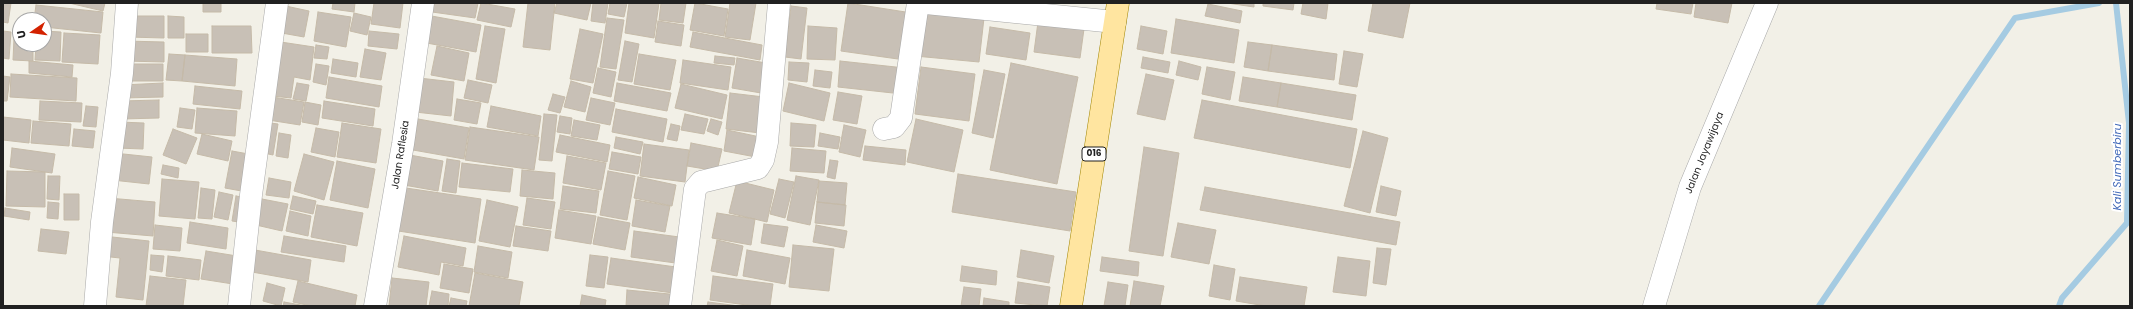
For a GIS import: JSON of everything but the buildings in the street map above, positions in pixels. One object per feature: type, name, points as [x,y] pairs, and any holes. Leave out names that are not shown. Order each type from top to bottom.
[{"type":"main road","name":"016","points":[[1071,306],[1116,13]]},
{"type":"street","points":[[95,306],[102,222],[122,73],[127,3]]},
{"type":"street","points":[[239,306],[251,195],[277,3]]},
{"type":"street","name":"Jalan Raflesia","points":[[375,306],[403,144],[423,3]]},
{"type":"street","points":[[680,306],[695,189],[701,182],[754,170],[758,168],[763,160],[768,129],[779,3]]},
{"type":"street","points":[[884,129],[894,127],[902,118],[918,3]]},
{"type":"street","points":[[926,3],[1116,13]]},
{"type":"street","name":"Jalan Jayawijaya","points":[[1654,306],[1690,186],[1766,3]]},
{"type":"waterway","points":[[1819,306],[2015,18],[2099,3]]},
{"type":"waterway","name":"Kali Sumberbiru","points":[[2059,306],[2062,298],[2127,223],[2129,123],[2116,3]]}]
